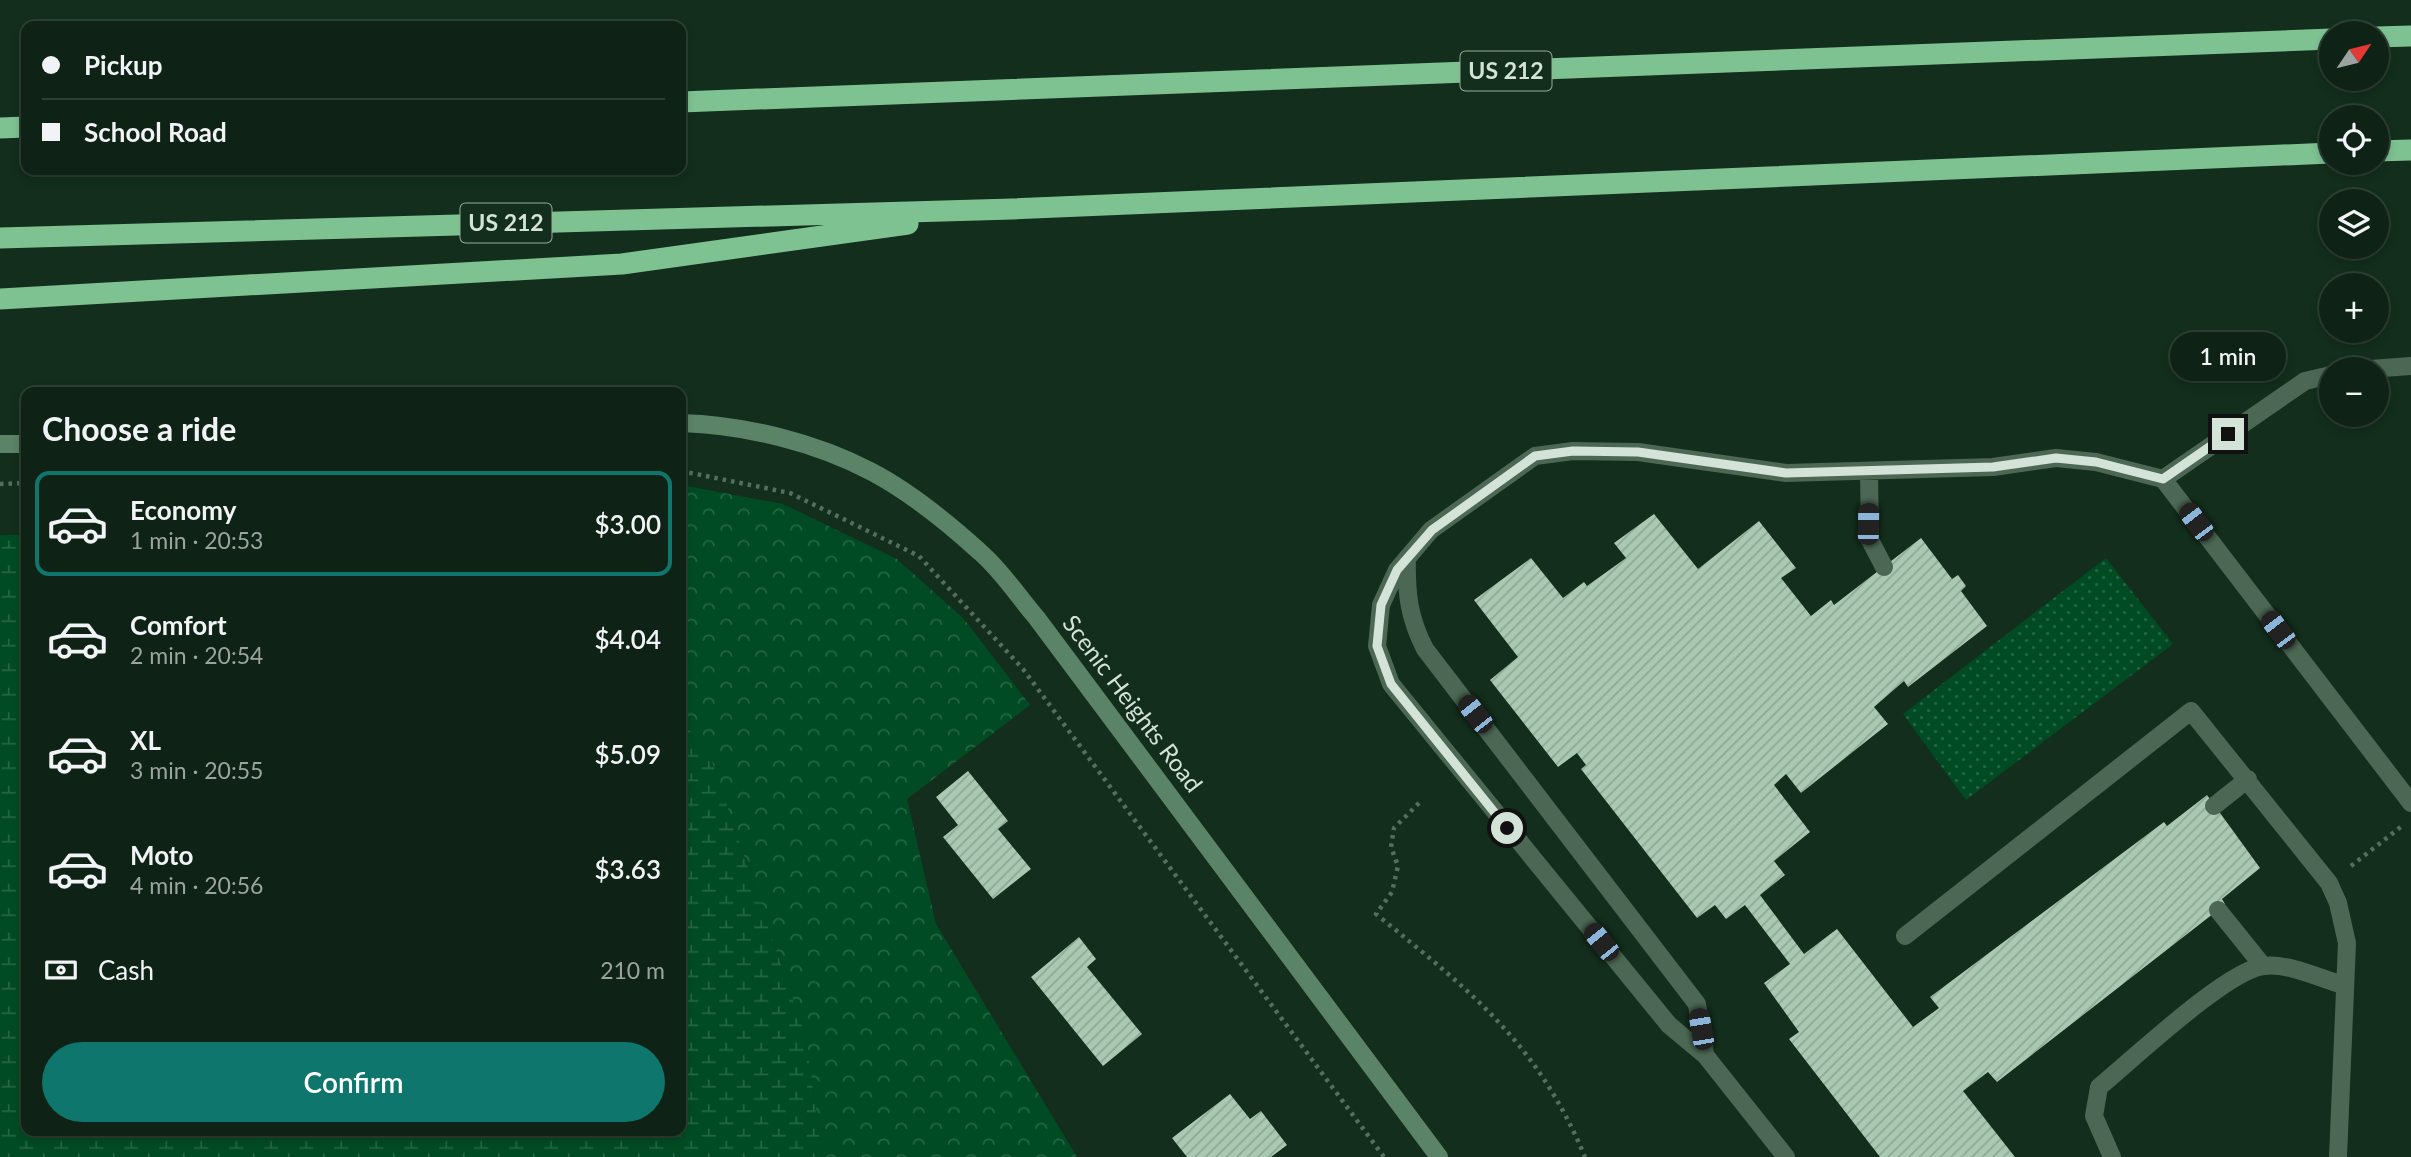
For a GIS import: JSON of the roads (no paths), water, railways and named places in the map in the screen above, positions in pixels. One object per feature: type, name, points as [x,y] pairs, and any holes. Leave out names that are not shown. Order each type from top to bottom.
[{"type":"highway","points":[[2389,37],[2411,36]]},
{"type":"highway","name":"US 212","points":[[686,102],[2319,39]]},
{"type":"highway","points":[[0,128],[21,127]]},
{"type":"highway","points":[[2389,151],[2411,150]]},
{"type":"highway","name":"US 212","points":[[0,238],[1012,209],[2319,154]]},
{"type":"highway","points":[[0,299],[622,264],[1012,209]]},
{"type":"street","points":[[2389,368],[2411,366]]},
{"type":"street","points":[[2163,479],[2305,381],[2319,378]]},
{"type":"street","name":"Scenic Heights Road","points":[[686,423],[722,424],[781,439],[872,472],[921,505],[982,553],[1036,617],[1437,1156]]},
{"type":"street","points":[[0,444],[21,443]]},
{"type":"street","points":[[1786,1157],[1705,1055],[1670,1025],[1391,684],[1377,646],[1381,605],[1397,570],[1432,530],[1535,456],[1573,451],[1638,452],[1786,473],[1993,467],[2056,458],[2096,462],[2163,479],[2411,803]]},
{"type":"street","points":[[1869,471],[1870,540],[1884,566]]},
{"type":"street","points":[[1407,558],[1406,593],[1412,622],[1425,649],[1696,1003],[1705,1055]]},
{"type":"street","points":[[1905,936],[2191,711],[2329,883],[2338,903],[2347,943],[2343,985],[2338,1157]]},
{"type":"street","points":[[2214,806],[2248,779]]},
{"type":"street","points":[[2218,910],[2263,965]]},
{"type":"street","points":[[2112,1157],[2094,1116],[2099,1087],[2229,981],[2263,965],[2291,969],[2343,985]]}]
